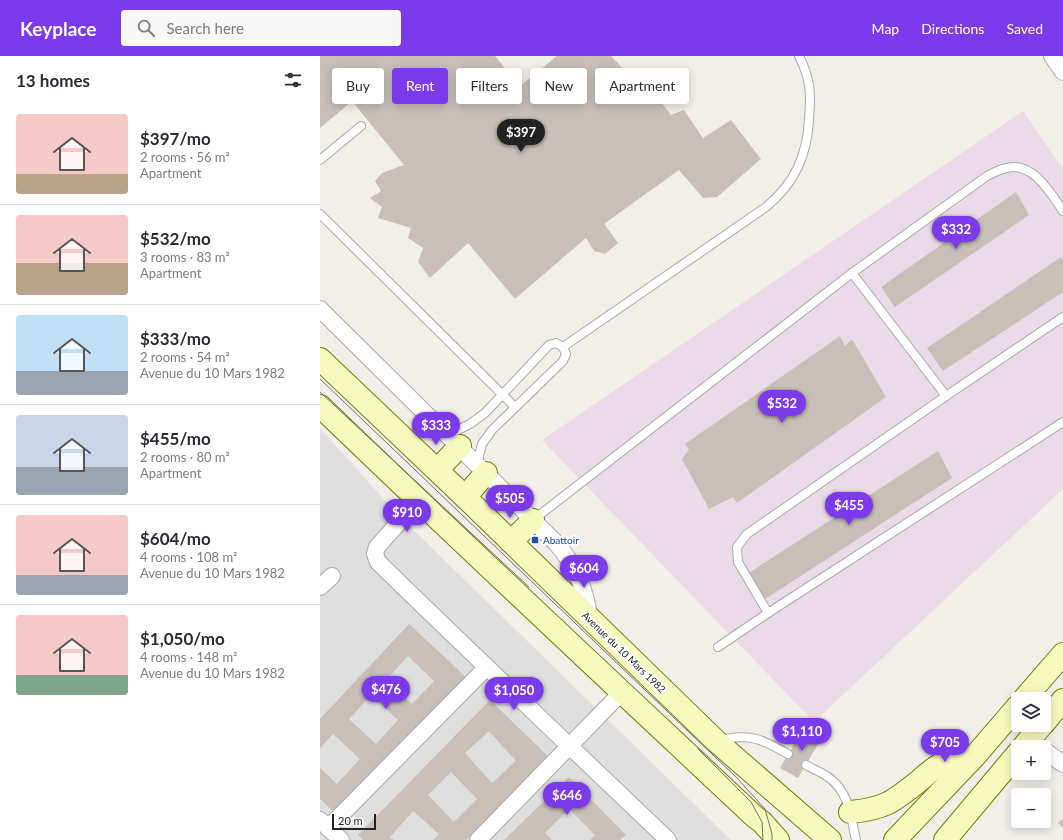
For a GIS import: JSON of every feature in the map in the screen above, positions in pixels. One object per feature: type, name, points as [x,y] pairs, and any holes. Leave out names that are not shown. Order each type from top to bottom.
[{"type":"main road","name":"Avenue du 10 Mars 1982","points":[[320,359],[465,497],[716,741],[830,840]]},
{"type":"main road","points":[[320,406],[418,500],[762,822],[778,840]]},
{"type":"main road","points":[[437,470],[454,441]]},
{"type":"main road","points":[[465,497],[481,468]]},
{"type":"main road","points":[[510,542],[533,520]]},
{"type":"main road","points":[[1030,692],[1063,654]]},
{"type":"main road","points":[[1036,740],[1063,700]]},
{"type":"main road","points":[[895,840],[974,758],[1011,714]]},
{"type":"main road","points":[[850,812],[864,811],[888,804],[943,763],[951,760],[974,758]]},
{"type":"main road","points":[[945,840],[1011,767]]},
{"type":"street","points":[[1052,56],[1063,72]]},
{"type":"street","points":[[320,309],[555,542],[571,562],[582,585],[588,606],[589,618]]},
{"type":"street","points":[[418,500],[377,547],[375,554],[378,562],[486,668],[524,701],[668,840]]},
{"type":"street","points":[[320,587],[332,576]]},
{"type":"street","points":[[341,840],[324,824],[486,668]]},
{"type":"street","points":[[478,840],[622,692]]},
{"type":"street","points":[[1051,754],[1063,764]]},
{"type":"lane","points":[[563,347],[766,207],[777,198],[787,186],[796,173],[802,160],[808,132],[811,95],[806,72],[799,56]]},
{"type":"lane","points":[[320,160],[361,126]]},
{"type":"lane","points":[[533,520],[852,273],[987,176],[1008,167],[1024,168],[1042,181],[1063,211]]},
{"type":"lane","points":[[320,214],[515,407]]},
{"type":"lane","points":[[852,273],[946,396]]},
{"type":"lane","points":[[768,612],[738,562],[737,547],[746,534],[1063,317]]},
{"type":"lane","points":[[454,441],[459,430],[478,419],[549,345],[556,343],[563,347],[566,354],[563,360],[487,436],[482,444],[481,468]]},
{"type":"lane","points":[[718,647],[768,612],[1063,422]]},
{"type":"lane","points":[[716,741],[735,737],[746,737],[768,743],[788,754]]},
{"type":"lane","points":[[806,765],[836,783],[847,800],[856,840]]},
{"type":"shaded area","points":[[1023,111],[1063,169],[1063,489],[814,722],[542,440]]},
{"type":"shaded area","points":[[320,428],[395,512],[731,840],[320,840]]},
{"type":"building","points":[[320,56],[495,56],[505,68],[456,68],[456,104],[522,104],[522,84],[530,78],[530,104],[587,104],[587,68],[542,68],[557,56],[611,56],[622,68],[595,68],[595,104],[663,104],[671,115],[684,110],[703,138],[731,120],[761,159],[717,197],[703,198],[679,170],[604,224],[618,243],[605,254],[594,251],[586,238],[515,299],[468,243],[430,278],[418,262],[423,248],[408,238],[411,228],[378,218],[382,207],[370,198],[381,191],[375,181],[382,173],[404,165],[354,104],[384,104],[384,68],[332,68],[332,104],[348,104],[320,128]]},
{"type":"building","points":[[1016,192],[1029,215],[895,307],[881,287]]},
{"type":"building","points":[[1061,257],[1063,260],[1063,292],[943,371],[927,348]]},
{"type":"building","points":[[840,336],[845,346],[852,339],[886,397],[737,503],[733,497],[709,509],[682,459],[689,450],[685,444]]},
{"type":"building","points":[[938,451],[952,478],[762,601],[747,574]]},
{"type":"building","points":[[409,624],[467,678],[337,815],[320,799],[320,768],[337,784],[360,759],[333,734],[320,748],[320,719]],"holes":[[[408,656],[434,681],[412,704],[386,680]],[[371,695],[398,720],[376,744],[349,719]]]},
{"type":"building","points":[[490,700],[548,756],[466,840],[433,840],[439,834],[413,811],[390,837],[393,840],[363,840],[358,835]],"holes":[[[489,731],[516,761],[492,783],[465,753]],[[451,772],[477,799],[454,822],[428,795]]]},
{"type":"building","points":[[805,726],[823,736],[798,778],[780,768]]},
{"type":"building","points":[[569,777],[626,835],[620,840],[590,840],[595,835],[569,809],[545,833],[552,840],[504,840]]},
{"type":"building","points":[[1063,818],[1063,828],[1058,823]]},
{"type":"tram line","points":[[320,379],[737,778],[765,809],[772,834],[772,840]]},
{"type":"tram line","points":[[320,392],[529,587]]},
{"type":"tram line","points":[[698,749],[751,802],[762,822],[763,840]]},
{"type":"place","name":"Abattoir","points":[[535,540]]}]
